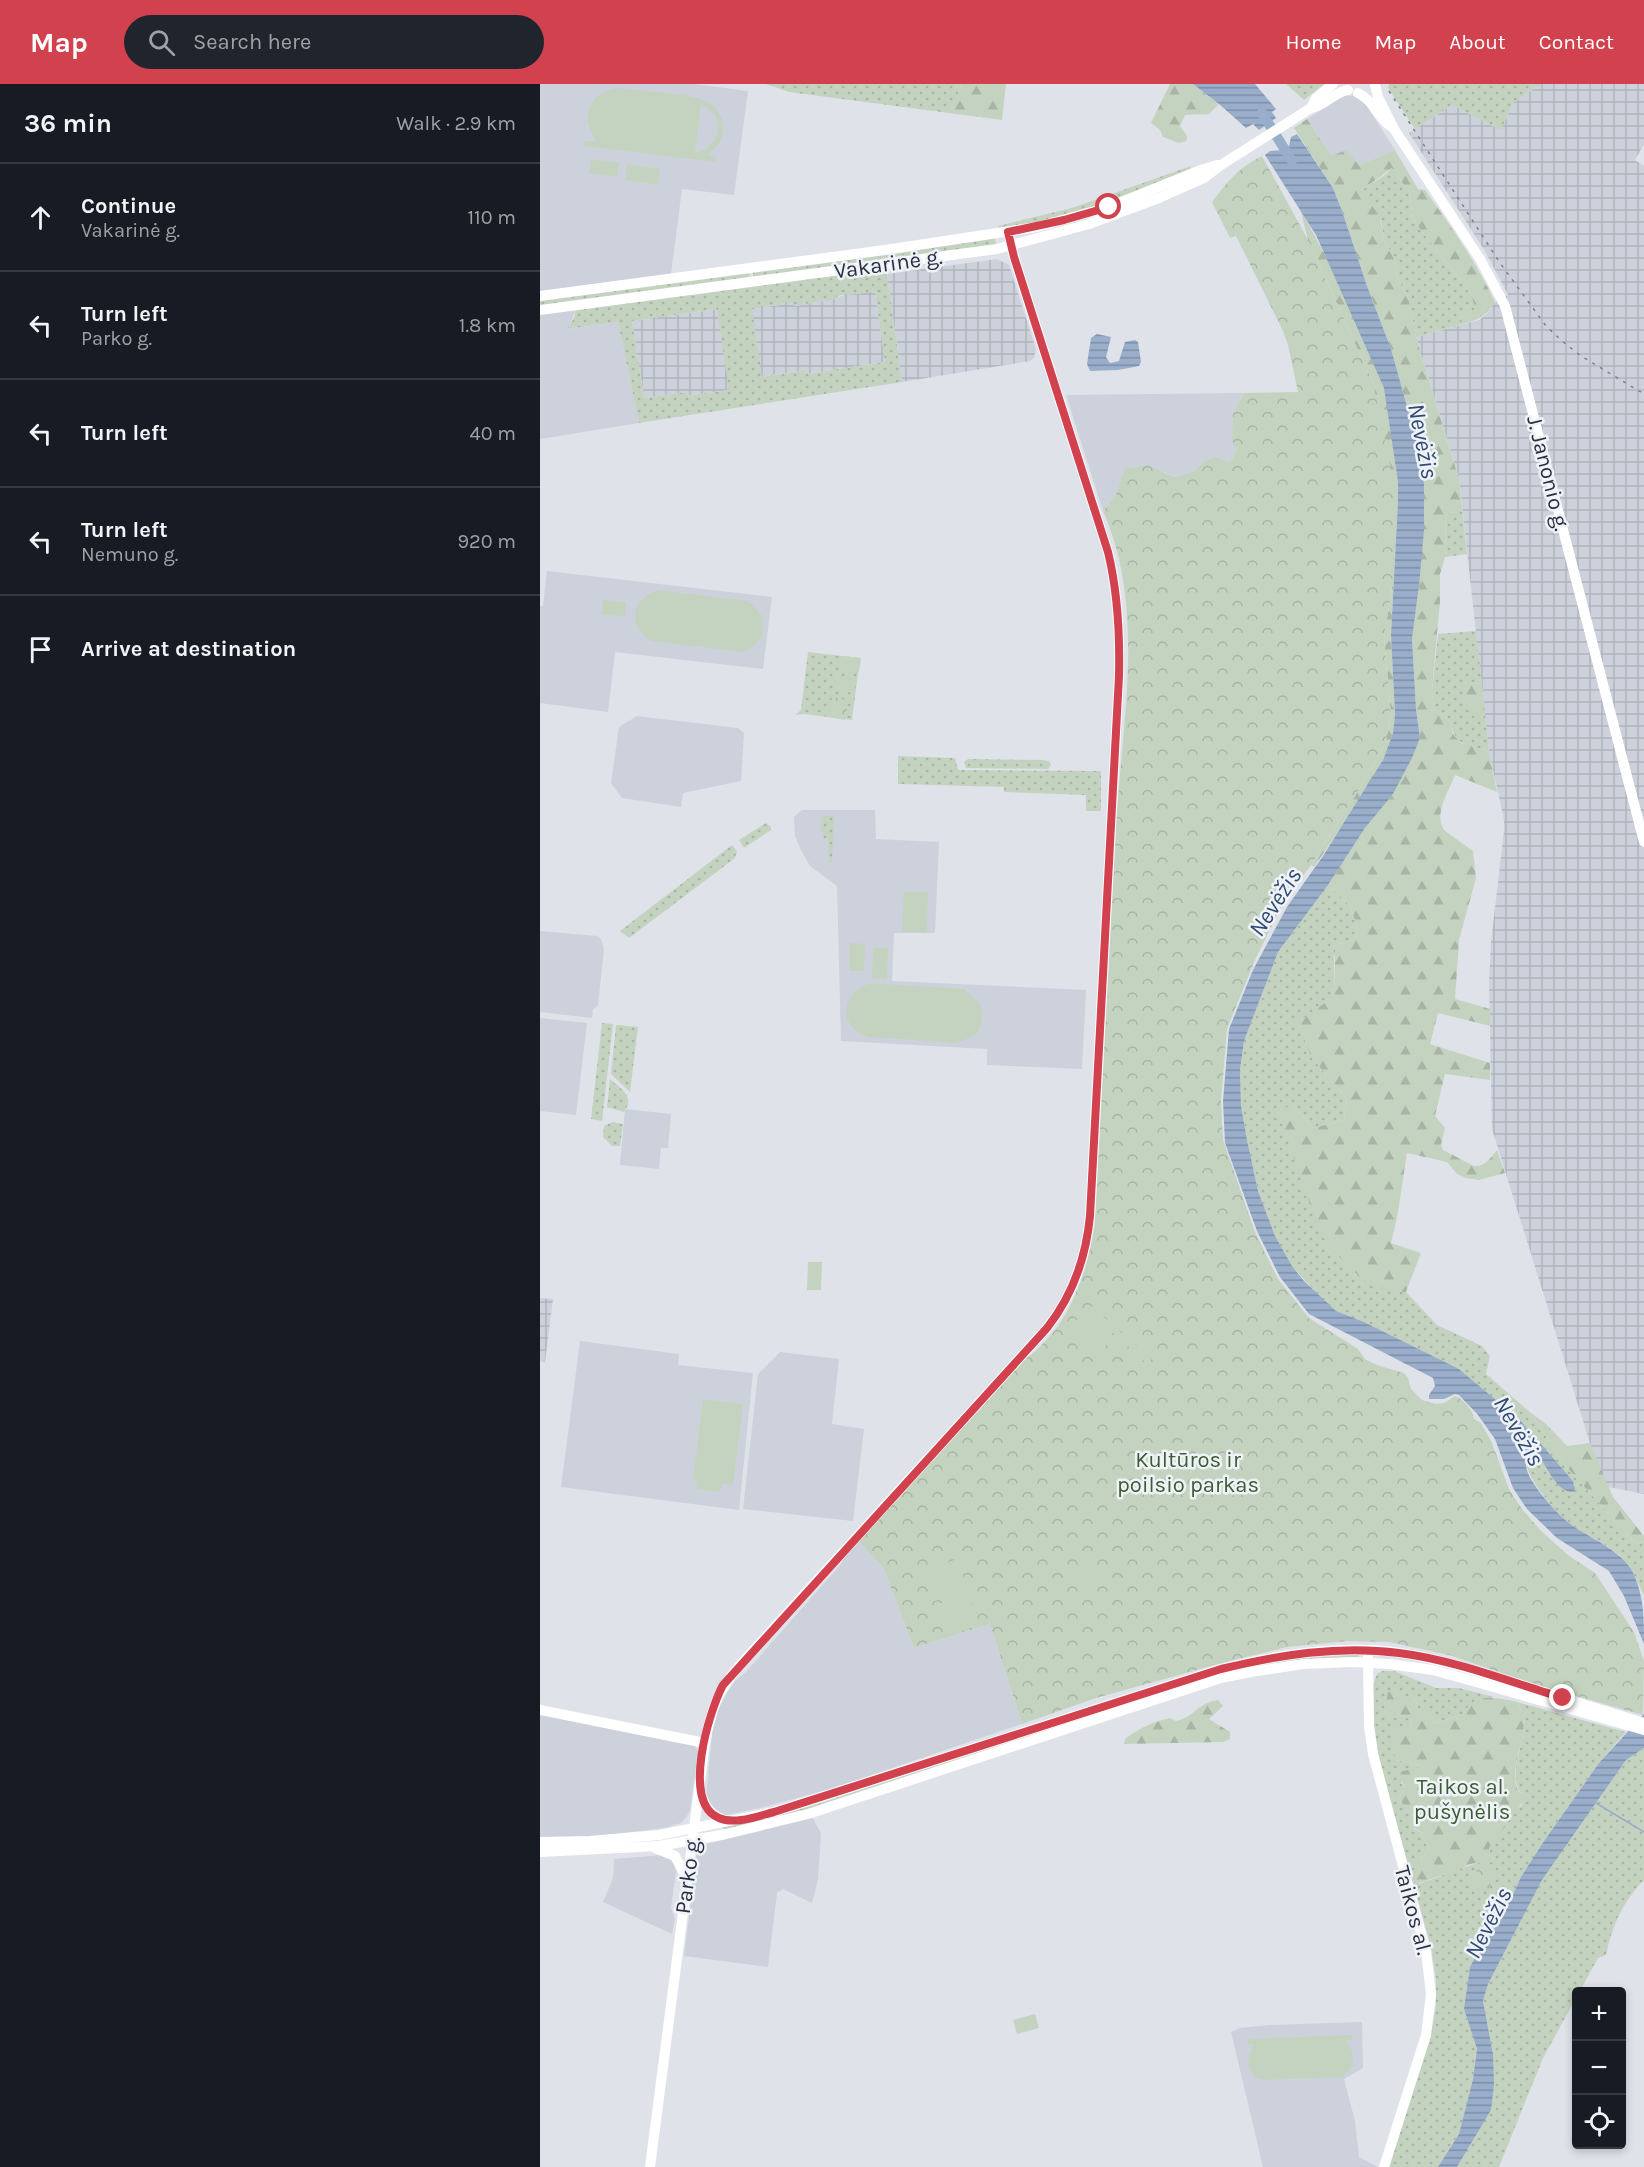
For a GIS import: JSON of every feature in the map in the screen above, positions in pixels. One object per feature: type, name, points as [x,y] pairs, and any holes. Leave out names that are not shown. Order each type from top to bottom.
[{"type":"main road","name":"Vakarinė g.","points":[[1311,108],[1316,98],[1333,84]]},
{"type":"main road","name":"Vakarinė g.","points":[[540,309],[1011,246],[1067,232],[1111,217],[1204,178],[1311,108],[1349,89],[1370,89],[1375,85]]},
{"type":"main road","name":"J. Janonio g.","points":[[1375,85],[1376,92],[1394,129],[1480,259],[1505,306],[1644,842]]},
{"type":"main road","name":"J. Janonio g.","points":[[1349,89],[1366,97],[1383,121],[1394,129]]},
{"type":"main road","name":"Vakarinė g.","points":[[540,296],[1008,232],[1109,207],[1201,170],[1221,165]]},
{"type":"main road","name":"Parko g.","points":[[650,2167],[705,1743],[712,1709],[723,1685],[1051,1323],[1068,1297],[1077,1277],[1087,1242],[1091,1205],[1120,629],[1108,552],[1008,232]]},
{"type":"main road","points":[[540,1852],[652,1847],[732,1821],[804,1803],[1221,1669],[1291,1654],[1369,1650],[1402,1653],[1437,1661],[1644,1730]]},
{"type":"main road","name":"Taikos al.","points":[[1369,1650],[1369,1726],[1373,1754],[1426,1952],[1431,1994],[1426,2035],[1384,2167]]},
{"type":"main road","points":[[540,1842],[693,1834],[808,1814],[1221,1678],[1295,1665],[1368,1662],[1433,1670],[1644,1723]]},
{"type":"main road","points":[[540,1710],[705,1743]]},
{"type":"main road","points":[[700,1788],[703,1802],[710,1811],[718,1818],[732,1821]]},
{"type":"main road","points":[[652,1847],[675,1856],[687,1880]]},
{"type":"shaded area","points":[[540,84],[694,84],[748,91],[734,195],[682,189],[671,274],[540,291]]},
{"type":"shaded area","points":[[1541,84],[1644,84],[1644,144],[1635,160],[1644,166],[1644,1494],[1608,1487],[1590,1443],[1492,1129],[1489,981],[1504,820],[1489,751],[1459,478],[1416,337],[1479,320],[1488,313],[1495,302],[1508,295],[1485,251],[1409,133],[1452,105],[1501,130],[1513,103]]},
{"type":"shaded area","points":[[1345,95],[1355,96],[1365,103],[1395,150],[1359,165],[1330,154],[1307,119]]},
{"type":"shaded area","points":[[997,259],[1009,265],[1036,349],[1034,358],[1030,361],[902,382],[887,274]]},
{"type":"shaded area","points":[[864,291],[866,293],[875,291],[885,362],[805,374],[803,370],[761,377],[751,309],[760,308],[761,305],[764,307],[780,305],[782,302],[793,302],[794,306],[802,305],[804,302],[806,304],[823,301],[843,296],[845,293],[847,295]]},
{"type":"shaded area","points":[[576,309],[568,329],[618,322],[639,423],[540,439],[540,313]]},
{"type":"shaded area","points":[[718,309],[730,390],[687,396],[686,392],[644,398],[632,321]]},
{"type":"shaded area","points":[[1244,393],[1233,413],[1237,448],[1232,459],[1227,462],[1203,462],[1194,471],[1174,477],[1162,471],[1124,469],[1116,495],[1103,511],[1066,395]]},
{"type":"shaded area","points":[[547,571],[772,597],[763,669],[615,652],[608,712],[540,703],[540,606],[543,606]]},
{"type":"shaded area","points":[[637,716],[738,728],[744,733],[741,781],[683,793],[681,807],[622,798],[611,783],[619,727]]},
{"type":"shaded area","points":[[802,810],[875,810],[876,839],[939,842],[935,933],[894,933],[892,981],[1086,990],[1082,1069],[987,1065],[987,1049],[841,1041],[837,886],[810,866],[801,850],[795,836],[794,817]]},
{"type":"shaded area","points":[[540,931],[597,936],[601,939],[604,949],[598,1005],[593,1010],[592,1018],[540,1012]]},
{"type":"shaded area","points":[[540,1018],[587,1023],[576,1115],[540,1111]]},
{"type":"shaded area","points":[[625,1109],[671,1114],[668,1148],[661,1148],[659,1169],[620,1165]]},
{"type":"shaded area","points":[[540,1298],[553,1299],[545,1362],[540,1361]]},
{"type":"shaded area","points":[[580,1341],[679,1354],[678,1365],[753,1373],[739,1510],[561,1487]]},
{"type":"shaded area","points":[[780,1352],[839,1359],[832,1424],[864,1429],[853,1521],[743,1509],[758,1374]]},
{"type":"shaded area","points":[[858,1541],[883,1567],[914,1648],[990,1624],[1022,1724],[830,1789],[721,1816],[706,1799],[712,1733],[719,1707],[735,1681],[746,1672],[841,1564]]},
{"type":"shaded area","points":[[540,1713],[694,1745],[698,1751],[690,1810],[687,1816],[681,1823],[664,1828],[590,1837],[540,1838]]},
{"type":"shaded area","points":[[812,1817],[821,1833],[818,1880],[812,1903],[783,1889],[777,1893],[768,1967],[684,1956],[692,1893],[689,1887],[695,1854],[700,1848],[707,1844]]},
{"type":"shaded area","points":[[662,1855],[669,1858],[675,1865],[676,1871],[671,1908],[675,1918],[672,1934],[603,1902],[613,1878],[614,1859]]},
{"type":"shaded area","points":[[1362,2022],[1363,2068],[1344,2079],[1355,2121],[1359,2157],[1378,2167],[1263,2167],[1231,2032],[1240,2028],[1269,2025]]},
{"type":"green space","points":[[766,84],[962,84],[949,113],[789,92]]},
{"type":"green space","points":[[962,84],[1006,84],[1002,120],[949,113]]},
{"type":"green space","points":[[1170,84],[1193,84],[1219,104],[1209,114],[1185,115],[1180,126],[1187,136],[1186,141],[1179,143],[1163,137],[1160,130],[1151,123]]},
{"type":"green space","points":[[1286,84],[1324,84],[1304,100]]},
{"type":"green space","points":[[1389,84],[1541,84],[1513,103],[1501,130],[1452,105],[1415,129],[1388,88]]},
{"type":"green space","points":[[621,88],[679,95],[701,99],[711,104],[718,111],[723,124],[720,142],[707,155],[716,157],[716,162],[584,146],[585,141],[597,141],[588,123],[590,106],[595,99],[611,90]],"holes":[[[701,104],[714,113],[718,126],[715,138],[708,147],[695,153]]]},
{"type":"green space","points":[[1307,119],[1330,154],[1334,155],[1346,150],[1359,165],[1395,150],[1418,189],[1425,190],[1463,245],[1495,302],[1482,317],[1463,324],[1460,317],[1475,310],[1472,296],[1417,225],[1413,218],[1409,192],[1392,168],[1362,190],[1362,194],[1379,214],[1384,240],[1395,259],[1398,279],[1409,301],[1416,337],[1459,479],[1462,508],[1446,515],[1445,557],[1440,574],[1440,602],[1432,691],[1434,709],[1449,720],[1453,734],[1461,743],[1489,751],[1497,792],[1455,775],[1443,803],[1440,818],[1445,831],[1473,851],[1476,878],[1459,940],[1455,999],[1490,1009],[1490,1026],[1438,1013],[1430,1044],[1490,1063],[1490,1080],[1445,1074],[1435,1116],[1445,1128],[1441,1145],[1443,1150],[1478,1166],[1490,1159],[1497,1150],[1505,1173],[1479,1180],[1466,1178],[1457,1174],[1447,1162],[1407,1153],[1391,1243],[1421,1253],[1406,1292],[1396,1292],[1365,1282],[1327,1245],[1315,1219],[1278,1112],[1293,1104],[1313,1128],[1344,1120],[1347,1099],[1312,1058],[1297,1022],[1334,997],[1335,950],[1339,944],[1355,939],[1359,932],[1350,906],[1328,885],[1365,828],[1393,794],[1420,738],[1412,639],[1419,586],[1418,446],[1391,349],[1342,211],[1333,188],[1294,128]]},
{"type":"green space","name":"Kultūros ir poilsio parkas","points":[[1262,156],[1308,240],[1373,383],[1396,493],[1392,588],[1384,638],[1391,716],[1385,745],[1311,865],[1283,903],[1255,960],[1227,1029],[1221,1101],[1223,1140],[1255,1232],[1278,1279],[1309,1318],[1358,1349],[1365,1359],[1404,1373],[1411,1389],[1422,1400],[1436,1404],[1444,1403],[1455,1396],[1464,1402],[1474,1419],[1481,1423],[1492,1443],[1509,1489],[1522,1509],[1541,1531],[1568,1555],[1595,1573],[1634,1632],[1644,1661],[1643,1715],[1541,1686],[1449,1655],[1389,1642],[1347,1641],[1287,1647],[1222,1663],[1096,1698],[1022,1724],[990,1624],[914,1648],[883,1567],[858,1541],[1024,1360],[1053,1333],[1073,1299],[1087,1261],[1095,1222],[1116,829],[1128,668],[1128,628],[1124,588],[1116,549],[1103,511],[1116,495],[1124,469],[1148,465],[1174,477],[1194,471],[1203,462],[1215,457],[1227,462],[1232,459],[1237,448],[1232,441],[1233,413],[1244,393],[1298,392],[1283,331],[1236,236],[1230,238],[1212,202],[1234,176],[1246,165]]},
{"type":"green space","points":[[591,159],[619,163],[617,177],[589,173]]},
{"type":"green space","points":[[627,164],[660,169],[658,185],[625,180]]},
{"type":"green space","points":[[1191,166],[1190,171],[1108,203],[1060,218],[998,229],[998,226],[1072,208]]},
{"type":"green space","points":[[1392,168],[1409,192],[1413,218],[1417,225],[1472,296],[1475,310],[1461,317],[1463,324],[1416,337],[1409,301],[1398,279],[1395,259],[1384,240],[1381,221],[1362,194],[1362,190]]},
{"type":"green space","points":[[1300,208],[1328,261],[1385,388],[1398,482],[1391,635],[1395,714],[1393,733],[1383,760],[1361,798],[1314,867],[1311,865],[1385,745],[1391,716],[1384,638],[1392,588],[1373,383],[1308,240]]},
{"type":"green space","points":[[995,238],[996,245],[753,278],[753,270]]},
{"type":"green space","points":[[886,267],[902,382],[639,423],[618,322],[567,329],[574,318],[576,309]],"holes":[[[864,291],[866,293],[875,291],[885,362],[805,374],[804,370],[762,377],[752,309],[760,308],[761,305],[764,307],[780,305],[782,302],[793,303],[794,306],[802,305],[804,302],[806,304],[825,299],[827,301],[845,294],[863,293]],[[717,309],[729,390],[687,396],[686,392],[644,398],[632,321]]]},
{"type":"green space","points":[[749,270],[750,278],[540,306],[540,298]]},
{"type":"green space","points":[[1462,508],[1467,554],[1445,557],[1446,515]]},
{"type":"green space","points":[[658,590],[747,601],[762,616],[762,636],[755,645],[744,652],[651,641],[638,628],[635,613],[642,600]]},
{"type":"green space","points":[[603,600],[626,602],[625,617],[602,614]]},
{"type":"green space","points":[[1476,631],[1482,684],[1470,682],[1480,717],[1485,714],[1489,751],[1467,745],[1458,739],[1449,720],[1434,709],[1432,691],[1438,634]]},
{"type":"green space","points":[[808,652],[860,658],[852,720],[795,715],[801,710]]},
{"type":"green space","points":[[842,656],[861,658],[859,672],[840,669]]},
{"type":"green space","points":[[836,678],[856,681],[855,693],[834,691]]},
{"type":"green space","points":[[1469,682],[1482,684],[1485,714],[1480,717],[1473,716],[1467,704],[1463,690]]},
{"type":"green space","points":[[832,697],[848,700],[845,720],[829,717]]},
{"type":"green space","points":[[898,756],[955,758],[958,770],[1101,771],[1101,811],[1086,811],[1086,795],[1004,792],[1004,787],[898,784]]},
{"type":"green space","points":[[968,759],[1044,760],[1050,762],[1051,765],[1048,769],[966,768],[964,762]]},
{"type":"green space","points":[[822,816],[834,816],[832,862],[829,862],[828,838],[823,838],[823,832],[821,832]]},
{"type":"green space","points":[[766,823],[771,830],[744,848],[739,840]]},
{"type":"green space","points":[[732,845],[737,851],[735,858],[629,938],[620,931]]},
{"type":"green space","points":[[1328,885],[1350,906],[1359,932],[1355,939],[1339,944],[1334,957],[1334,997],[1312,1058],[1347,1099],[1344,1120],[1313,1128],[1293,1104],[1396,1292],[1406,1292],[1437,1325],[1482,1346],[1490,1356],[1486,1374],[1531,1413],[1563,1463],[1636,1544],[1644,1541],[1644,1595],[1631,1569],[1620,1556],[1564,1519],[1536,1485],[1527,1465],[1533,1453],[1541,1458],[1549,1473],[1575,1486],[1520,1420],[1459,1369],[1364,1322],[1336,1311],[1292,1266],[1275,1236],[1258,1191],[1241,1106],[1240,1070],[1244,1041],[1278,952]]},
{"type":"green space","points":[[904,892],[928,892],[927,932],[902,932]]},
{"type":"green space","points":[[850,943],[865,944],[864,971],[849,971]]},
{"type":"green space","points":[[873,948],[888,948],[887,979],[872,978]]},
{"type":"green space","points":[[871,983],[964,989],[980,1004],[982,1022],[978,1032],[958,1043],[869,1037],[858,1032],[847,1018],[846,1009],[854,993]]},
{"type":"green space","points":[[602,1023],[613,1024],[602,1121],[591,1119]]},
{"type":"green space","points":[[616,1025],[638,1027],[630,1092],[611,1074]]},
{"type":"green space","points":[[610,1079],[622,1089],[627,1097],[627,1107],[624,1112],[607,1107]]},
{"type":"green space","points":[[613,1122],[623,1124],[620,1146],[612,1146],[603,1137],[604,1126]]},
{"type":"green space","points":[[808,1262],[822,1262],[821,1290],[807,1290]]},
{"type":"green space","points":[[1090,1305],[1152,1359],[1147,1364],[1111,1331],[1108,1334],[1113,1338],[1093,1360],[1064,1334]]},
{"type":"green space","points":[[703,1399],[743,1404],[733,1485],[722,1483],[720,1492],[696,1489],[697,1480],[693,1480]]},
{"type":"green space","points":[[1531,1413],[1546,1424],[1567,1446],[1590,1443],[1613,1497],[1644,1536],[1644,1541],[1636,1544],[1563,1463]]},
{"type":"green space","points":[[957,1559],[968,1590],[935,1601],[925,1570]]},
{"type":"green space","points":[[1101,1565],[1106,1580],[1079,1589],[1074,1574]]},
{"type":"green space","points":[[969,1594],[979,1625],[947,1636],[936,1605]]},
{"type":"green space","points":[[1358,1655],[1359,1657],[1285,1662],[804,1811],[723,1830],[724,1827],[769,1818],[824,1802],[1143,1697],[1289,1659]]},
{"type":"green space","points":[[1382,1671],[1394,1671],[1436,1688],[1459,1688],[1494,1697],[1475,1701],[1464,1714],[1434,1723],[1419,1712],[1415,1699],[1405,1696],[1387,1704],[1384,1712],[1394,1718],[1404,1716],[1411,1720],[1410,1729],[1396,1760],[1417,1765],[1420,1769],[1402,1771],[1401,1783],[1405,1788],[1399,1798],[1409,1814],[1414,1829],[1421,1832],[1429,1849],[1417,1865],[1419,1884],[1494,1859],[1490,1857],[1489,1848],[1515,1810],[1522,1805],[1524,1794],[1520,1792],[1516,1781],[1517,1759],[1524,1726],[1517,1702],[1626,1732],[1599,1763],[1542,1844],[1521,1877],[1503,1916],[1481,1947],[1464,2009],[1477,2049],[1473,2079],[1459,2134],[1438,2167],[1388,2167],[1430,2039],[1436,2006],[1436,1980],[1431,1947],[1380,1765],[1374,1726],[1373,1685],[1377,1674]]},
{"type":"green space","name":"Taikos al. pušynėlis","points":[[1388,1692],[1396,1692],[1415,1699],[1419,1712],[1431,1710],[1434,1723],[1464,1714],[1468,1707],[1480,1699],[1495,1698],[1517,1702],[1524,1726],[1515,1781],[1519,1792],[1524,1794],[1524,1800],[1489,1848],[1490,1857],[1495,1860],[1487,1865],[1470,1864],[1413,1885],[1411,1873],[1429,1849],[1421,1832],[1409,1825],[1409,1814],[1399,1798],[1405,1788],[1398,1775],[1402,1771],[1420,1768],[1417,1765],[1396,1760],[1391,1742],[1392,1734],[1397,1725],[1410,1729],[1411,1720],[1404,1716],[1394,1718],[1385,1716]]},
{"type":"green space","points":[[1218,1700],[1223,1706],[1209,1719],[1230,1732],[1230,1739],[1223,1742],[1124,1744],[1125,1739],[1146,1726],[1170,1718],[1176,1721],[1182,1719],[1205,1704]]},
{"type":"green space","points":[[1644,1748],[1644,1880],[1630,1896],[1619,1914],[1606,1955],[1598,1958],[1582,1987],[1572,1987],[1572,2005],[1543,2058],[1499,2167],[1457,2167],[1491,2110],[1493,2054],[1483,2001],[1488,1984],[1542,1880],[1626,1760]]},
{"type":"green space","points":[[1480,1863],[1497,1871],[1487,1892],[1470,1884]]},
{"type":"green space","points":[[1035,2014],[1039,2028],[1017,2034],[1013,2020]]},
{"type":"green space","points":[[1352,2035],[1352,2040],[1346,2041],[1352,2051],[1353,2066],[1342,2077],[1265,2080],[1254,2075],[1249,2067],[1249,2056],[1254,2045],[1248,2044],[1247,2039]]},
{"type":"water","points":[[1193,84],[1255,84],[1276,109],[1272,112],[1276,118],[1259,130],[1253,124],[1246,128]]},
{"type":"water","points":[[1297,134],[1333,188],[1342,211],[1391,349],[1418,446],[1424,484],[1424,530],[1412,639],[1420,738],[1393,794],[1365,828],[1328,885],[1278,952],[1244,1041],[1240,1070],[1241,1106],[1258,1191],[1275,1236],[1292,1266],[1304,1281],[1336,1311],[1364,1322],[1459,1369],[1520,1420],[1573,1481],[1575,1489],[1573,1492],[1567,1491],[1556,1483],[1536,1453],[1533,1453],[1527,1461],[1527,1471],[1531,1479],[1557,1512],[1569,1523],[1618,1555],[1631,1569],[1641,1596],[1644,1644],[1624,1596],[1609,1571],[1557,1538],[1527,1509],[1513,1488],[1495,1439],[1478,1415],[1459,1395],[1455,1394],[1444,1399],[1429,1399],[1435,1386],[1433,1378],[1309,1314],[1280,1277],[1257,1231],[1225,1143],[1223,1101],[1229,1029],[1253,970],[1287,907],[1323,856],[1383,760],[1393,733],[1395,714],[1391,635],[1398,482],[1384,388],[1316,235],[1265,155],[1270,151],[1285,150],[1289,146],[1291,137]]},
{"type":"water","points":[[1097,334],[1111,337],[1106,357],[1110,363],[1119,361],[1125,342],[1135,340],[1138,342],[1141,362],[1139,366],[1118,370],[1090,371],[1087,364],[1091,338]]},
{"type":"water","points":[[1644,1714],[1644,1748],[1626,1760],[1542,1880],[1488,1984],[1483,2001],[1493,2054],[1494,2085],[1491,2110],[1457,2167],[1438,2167],[1459,2134],[1473,2079],[1477,2049],[1464,2009],[1470,1967],[1503,1916],[1521,1877],[1542,1844],[1599,1763]]},
{"type":"waterway","name":"Nevėžis","points":[[1262,113],[1292,161]]},
{"type":"waterway","points":[[1596,1803],[1644,1832]]},
{"type":"railway","points":[[1389,91],[1500,263],[1546,326],[1581,356],[1644,394]]},
{"type":"route","points":[[1109,207],[1064,220],[1008,232],[1108,552],[1120,629],[1090,1216],[1083,1258],[1068,1297],[1047,1328],[723,1685],[708,1724],[700,1788],[703,1802],[710,1811],[724,1820],[732,1821],[774,1812],[1221,1669],[1291,1654],[1369,1650],[1402,1653],[1461,1667],[1563,1698]]}]
